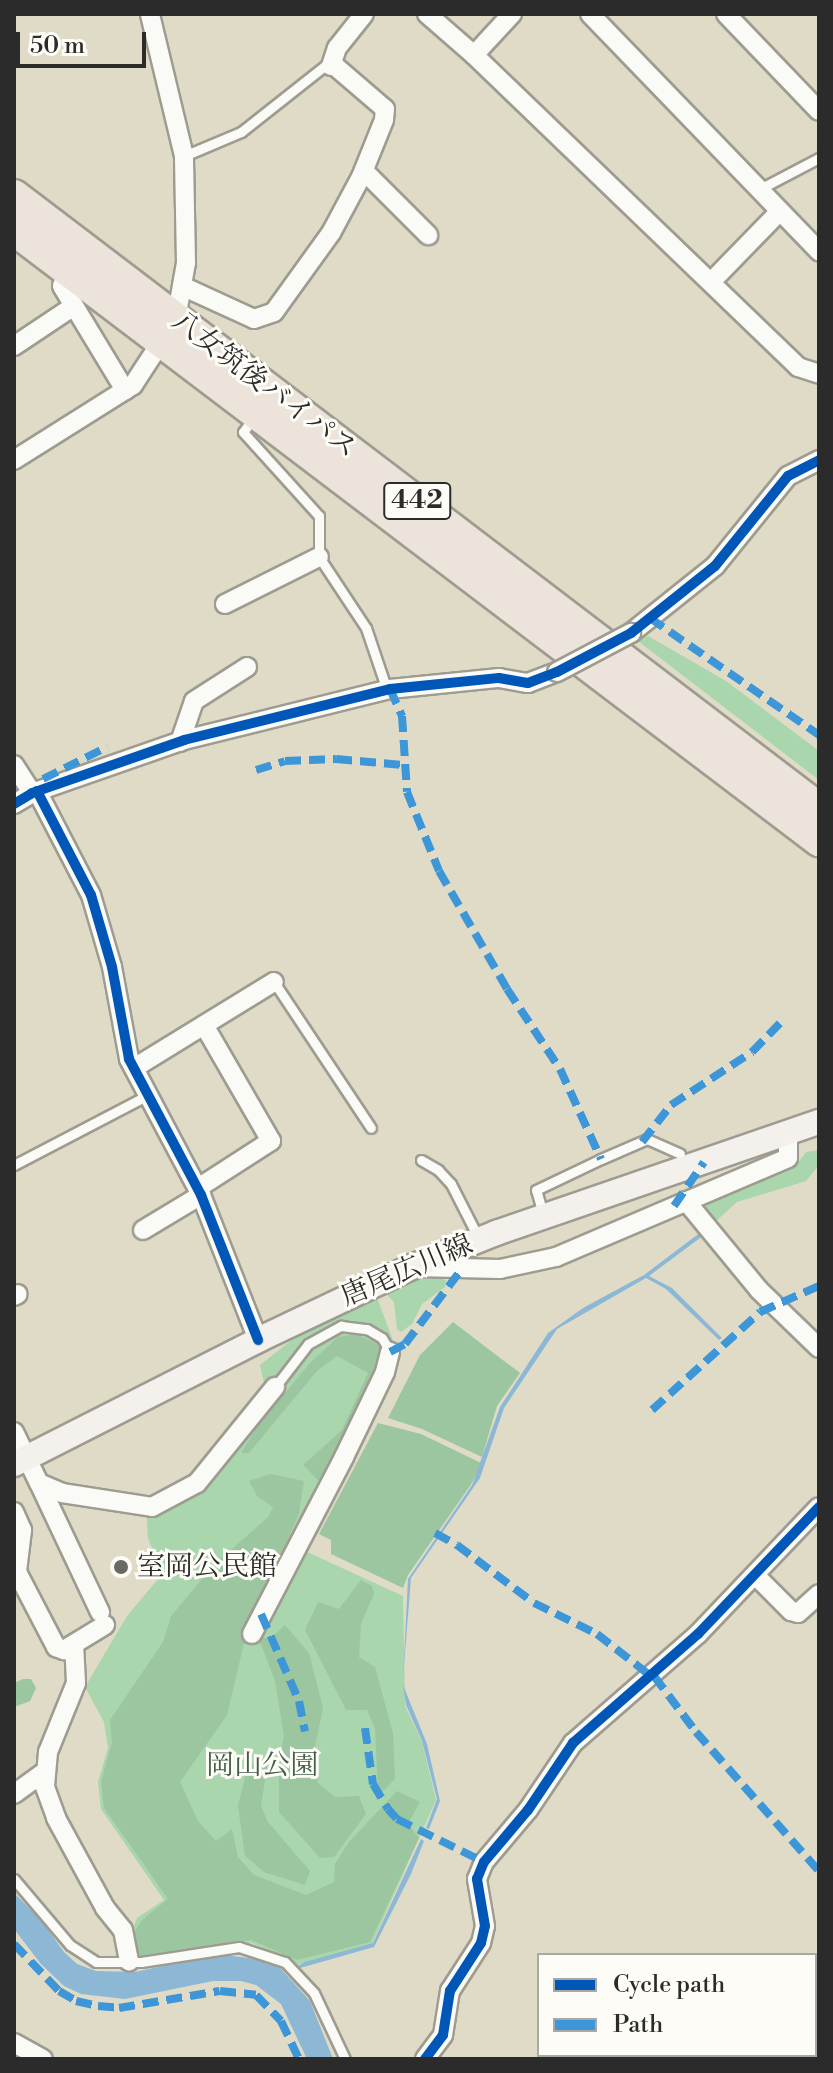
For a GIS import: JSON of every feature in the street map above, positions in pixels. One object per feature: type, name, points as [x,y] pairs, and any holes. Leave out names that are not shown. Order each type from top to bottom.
[{"type":"highway","name":"八女筑後バイパス","points":[[14,195],[168,330],[819,841]]},
{"type":"highway","name":"八女筑後バイパス","points":[[14,230],[168,330],[819,808]]},
{"type":"main road","name":"唐尾広川線","points":[[20,1461],[258,1340],[412,1267],[544,1217],[819,1122]]},
{"type":"street","points":[[14,460],[133,385],[168,330],[182,286],[186,263],[184,156],[150,14]]},
{"type":"street","points":[[182,286],[254,319],[274,312],[331,233],[364,171],[384,120],[385,109],[334,66],[337,48],[364,14]]},
{"type":"street","points":[[427,14],[474,55],[798,367],[819,374]]},
{"type":"street","points":[[474,55],[512,14]]},
{"type":"street","points":[[590,14],[819,251]]},
{"type":"street","points":[[726,14],[819,111]]},
{"type":"street","points":[[364,171],[428,235]]},
{"type":"street","points":[[711,282],[779,212]]},
{"type":"street","points":[[64,282],[62,286],[125,390]]},
{"type":"street","points":[[14,346],[74,306]]},
{"type":"street","points":[[14,804],[34,792],[180,742],[387,690],[499,678],[528,683],[557,672],[631,633],[715,566],[788,476],[819,460]]},
{"type":"street","points":[[225,604],[319,557]]},
{"type":"street","points":[[180,742],[194,701],[247,667]]},
{"type":"street","points":[[14,765],[34,792],[91,895],[112,967],[129,1059],[199,1192],[258,1340]]},
{"type":"street","points":[[134,1068],[274,982]]},
{"type":"street","points":[[143,1230],[271,1141],[204,1025]]},
{"type":"street","points":[[412,1267],[500,1269],[556,1257],[788,1158],[788,1133]]},
{"type":"street","points":[[686,1201],[759,1290],[819,1348]]},
{"type":"street","points":[[252,1634],[344,1457],[385,1372],[390,1352]]},
{"type":"street","points":[[39,1483],[62,1493],[152,1507],[197,1483],[275,1387]]},
{"type":"street","points":[[14,1432],[20,1461],[39,1483],[103,1619],[64,1650],[56,1647],[17,1572],[22,1530],[14,1512]]},
{"type":"street","points":[[425,2059],[443,2035],[450,1991],[481,1943],[485,1926],[477,1879],[484,1862],[528,1810],[573,1743],[654,1676],[819,1507]]},
{"type":"street","points":[[755,1575],[798,1613],[819,1594]]},
{"type":"street","points":[[74,1644],[76,1683],[48,1752],[44,1772],[56,1818],[105,1908],[123,1930],[129,1961]]},
{"type":"street","points":[[14,1794],[44,1772]]},
{"type":"street","points":[[14,2043],[43,2059]]},
{"type":"lane","points":[[184,156],[241,132],[327,64],[334,66]]},
{"type":"lane","points":[[758,190],[819,158]]},
{"type":"lane","points":[[249,424],[243,432],[319,516],[319,557],[366,628],[387,690]]},
{"type":"lane","points":[[274,982],[371,1128]]},
{"type":"lane","points":[[14,1165],[148,1095]]},
{"type":"lane","points":[[544,1217],[536,1190],[601,1159],[647,1139],[680,1154]]},
{"type":"lane","points":[[421,1160],[438,1170],[451,1184],[480,1240]]},
{"type":"lane","points":[[275,1387],[308,1344],[341,1326],[367,1329],[382,1338],[390,1352]]},
{"type":"lane","points":[[14,1879],[82,1955],[96,1962],[141,1962],[239,1947],[285,1962],[314,1993],[345,2059]]},
{"type":"green space","points":[[648,636],[726,681],[819,751],[819,780],[638,641]]},
{"type":"green space","points":[[819,1150],[819,1165],[806,1181],[737,1202],[714,1223],[706,1219],[705,1207],[711,1202],[798,1163],[806,1152]]},
{"type":"green space","points":[[425,1274],[446,1280],[445,1287],[422,1304],[412,1324],[401,1332],[397,1329],[394,1302],[387,1295],[390,1290]]},
{"type":"green space","name":"岡山公園","points":[[375,1292],[398,1354],[395,1369],[305,1551],[403,1596],[405,1706],[422,1742],[436,1800],[372,1944],[297,1965],[252,1943],[140,1959],[133,1953],[130,1936],[137,1918],[164,1900],[101,1809],[98,1782],[108,1748],[104,1722],[85,1687],[127,1616],[163,1573],[148,1539],[146,1503],[201,1468],[265,1388],[260,1365],[317,1320]]},
{"type":"green space","points":[[453,1322],[520,1373],[497,1406],[482,1457],[422,1429],[388,1418],[420,1355]]},
{"type":"green space","points":[[356,1334],[379,1345],[385,1354],[322,1484],[303,1465],[342,1430],[368,1373],[337,1356],[317,1371],[249,1453],[241,1453],[257,1427],[309,1364],[338,1337]]},
{"type":"green space","points":[[378,1423],[421,1434],[481,1463],[472,1483],[408,1575],[403,1588],[331,1554],[331,1540],[319,1534]]},
{"type":"green space","points":[[271,1474],[304,1481],[299,1513],[245,1639],[227,1715],[180,1782],[198,1821],[216,1841],[232,1829],[238,1857],[254,1875],[306,1895],[334,1882],[335,1864],[349,1842],[397,1791],[420,1802],[408,1824],[419,1838],[370,1942],[297,1960],[251,1940],[140,1957],[135,1952],[132,1936],[142,1920],[168,1899],[104,1808],[101,1782],[112,1742],[110,1720],[163,1642],[171,1616],[212,1567],[269,1516],[273,1507],[257,1496],[249,1481]]},
{"type":"green space","points":[[361,1580],[372,1586],[374,1594],[361,1624],[359,1657],[375,1667],[393,1733],[395,1779],[378,1796],[375,1729],[367,1710],[346,1710],[305,1630],[318,1602],[339,1609]]},
{"type":"green space","points":[[285,1625],[309,1653],[323,1708],[314,1752],[318,1783],[335,1797],[359,1796],[366,1814],[334,1857],[320,1858],[279,1812],[279,1759],[284,1736],[275,1681],[257,1634],[269,1640]]},
{"type":"green space","points":[[31,1679],[36,1688],[30,1701],[14,1707],[14,1683]]},
{"type":"green space","points":[[268,1761],[261,1806],[268,1822],[310,1871],[305,1885],[264,1872],[245,1856],[238,1806],[248,1765]]},
{"type":"water","points":[[701,1232],[704,1235],[649,1276],[672,1288],[722,1338],[719,1340],[666,1289],[646,1278],[557,1329],[504,1408],[480,1478],[411,1578],[403,1678],[408,1579],[472,1485],[500,1407],[548,1333],[583,1308],[644,1275]]},
{"type":"water","points":[[403,1685],[427,1744],[440,1801],[429,1829],[426,1828],[437,1799],[422,1741],[406,1705]]},
{"type":"water","points":[[421,1839],[424,1841],[411,1874],[374,1947],[300,1968],[298,1966],[305,1962],[373,1943]]},
{"type":"water","points":[[14,1893],[41,1920],[64,1952],[77,1964],[96,1971],[135,1972],[217,1954],[263,1960],[281,1969],[310,2001],[333,2059],[307,2059],[281,2004],[256,1985],[241,1981],[213,1981],[125,1999],[81,1994],[64,1986],[41,1964],[14,1929]]},
{"type":"marked path","points":[[650,618],[819,735]]},
{"type":"marked path","points":[[390,689],[402,716],[407,792],[439,871],[507,989],[560,1069],[601,1159]]},
{"type":"marked path","points":[[43,779],[107,747]]},
{"type":"marked path","points":[[256,770],[285,761],[336,759],[403,765]]},
{"type":"marked path","points":[[642,1142],[671,1105],[752,1052],[782,1021]]},
{"type":"marked path","points":[[674,1206],[704,1162]]},
{"type":"marked path","points":[[390,1352],[405,1344],[461,1270]]},
{"type":"marked path","points":[[652,1410],[760,1312],[819,1286]]},
{"type":"marked path","points":[[435,1533],[457,1545],[534,1603],[597,1634],[652,1677]]},
{"type":"marked path","points":[[261,1614],[299,1701],[305,1731]]},
{"type":"marked path","points":[[654,1676],[696,1732],[819,1871]]},
{"type":"marked path","points":[[365,1728],[373,1784],[388,1809],[397,1819],[484,1862]]},
{"type":"marked path","points":[[14,1944],[59,1991],[76,2001],[98,2006],[119,2008],[220,1991],[256,1995],[281,2021],[299,2059]]},
{"type":"cycle path","points":[[14,804],[32,793],[184,740],[390,689],[499,678],[528,683],[557,672],[631,633],[715,566],[788,476],[819,460]]},
{"type":"cycle path","points":[[37,791],[91,895],[112,967],[129,1059],[201,1195],[258,1340]]},
{"type":"cycle path","points":[[425,2059],[443,2035],[450,1991],[481,1943],[485,1926],[477,1879],[484,1862],[528,1810],[573,1743],[698,1634],[819,1507]]},
{"type":"place","name":"室岡公民館","points":[[121,1567]]}]
